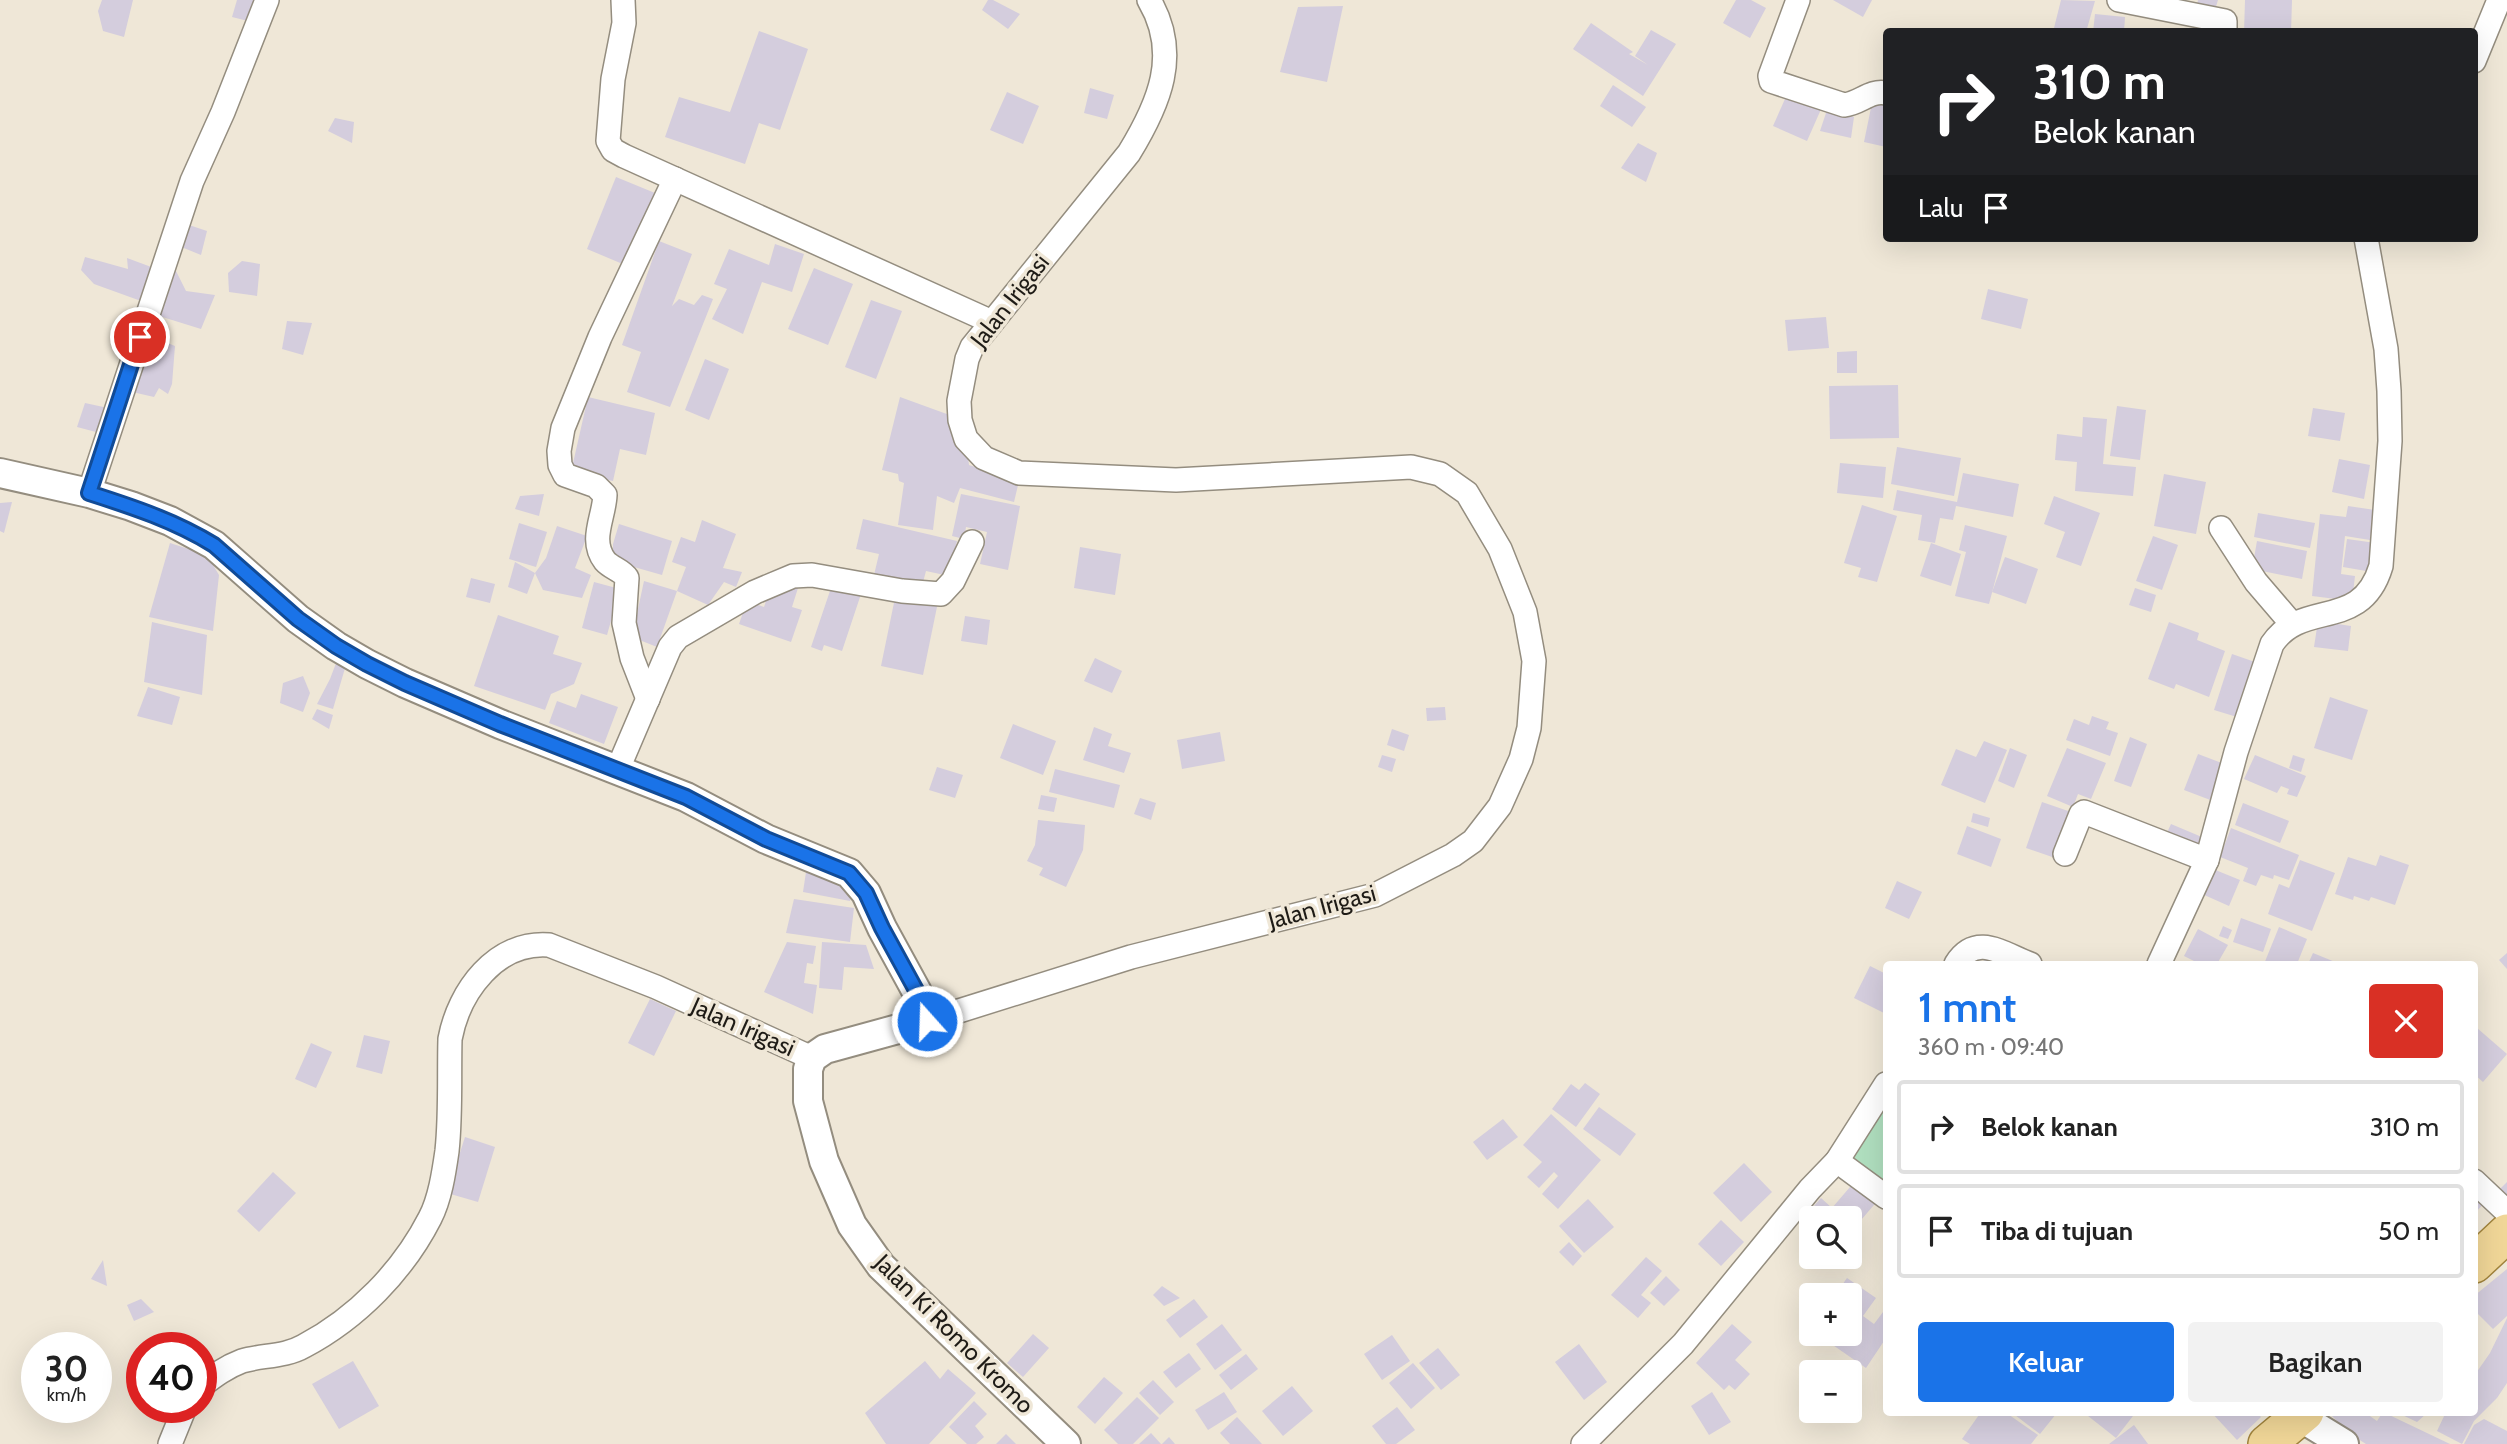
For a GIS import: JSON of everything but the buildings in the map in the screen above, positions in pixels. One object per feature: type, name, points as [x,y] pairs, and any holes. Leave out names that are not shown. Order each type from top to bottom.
[{"type":"main road","points":[[2478,1260],[2507,1233]]},
{"type":"main road","points":[[2267,1444],[2301,1416]]},
{"type":"street","points":[[89,493],[192,181],[223,112],[267,0]]},
{"type":"street","points":[[623,0],[624,23],[613,79],[608,141],[613,150],[992,322]]},
{"type":"street","name":"Jalan Irigasi","points":[[217,1373],[244,1361],[303,1347],[345,1318],[372,1295],[392,1276],[415,1243],[431,1216],[447,1150],[450,1039],[453,1021],[467,993],[487,969],[508,952],[534,944],[549,945],[656,987],[812,1058],[825,1049],[927,1021],[1131,957],[1376,895],[1453,855],[1473,841],[1500,806],[1509,788],[1529,728],[1534,661],[1525,612],[1500,550],[1467,493],[1440,474],[1411,467],[1176,480],[1019,473],[996,465],[970,446],[958,410],[967,359],[972,347],[1129,153],[1157,97],[1166,57],[1165,38],[1149,0]]},
{"type":"street","points":[[1798,0],[1770,76],[1771,81],[1844,105],[1850,105],[1870,93],[1883,93]]},
{"type":"street","points":[[2119,0],[2225,21],[2225,28]]},
{"type":"street","points":[[2478,51],[2499,0]]},
{"type":"street","points":[[648,699],[632,658],[624,623],[627,578],[607,563],[596,535],[604,495],[596,486],[565,475],[560,465],[559,451],[562,428],[600,337],[675,180]]},
{"type":"street","points":[[2160,961],[2207,860],[2236,752],[2267,654],[2277,636],[2292,624],[2356,604],[2375,583],[2381,566],[2390,441],[2389,391],[2386,349],[2367,242]]},
{"type":"street","points":[[0,473],[89,493],[150,512],[214,545],[298,619],[367,664],[417,688],[686,797],[766,839],[849,873],[866,893],[917,992],[927,1021]]},
{"type":"street","points":[[2221,528],[2256,582],[2292,624]]},
{"type":"street","points":[[617,771],[673,641],[772,583],[793,576],[812,575],[902,591],[937,595],[944,593],[953,581],[972,541]]},
{"type":"street","points":[[2065,854],[2084,812],[2207,860]]},
{"type":"street","points":[[1959,961],[1968,950],[1980,946],[2022,961]]},
{"type":"street","name":"Jalan Ki Romo Kromo","points":[[812,1058],[806,1079],[815,1134],[832,1182],[852,1225],[881,1266],[1066,1444]]},
{"type":"street","points":[[1583,1444],[1683,1344],[1810,1189],[1837,1161],[1883,1089]]},
{"type":"street","points":[[1837,1161],[1883,1195]]},
{"type":"street","points":[[2478,1185],[2507,1212]]},
{"type":"street","points":[[2303,1416],[2344,1444]]},
{"type":"street","points":[[170,1444],[179,1423]]},
{"type":"green space","points":[[1883,1106],[1883,1179],[1848,1157]]},
{"type":"route","points":[[140,337],[89,493],[150,512],[196,534],[214,545],[314,631],[367,664],[405,683],[500,724],[686,797],[766,839],[849,873],[866,893],[917,992],[927,1021]]}]
